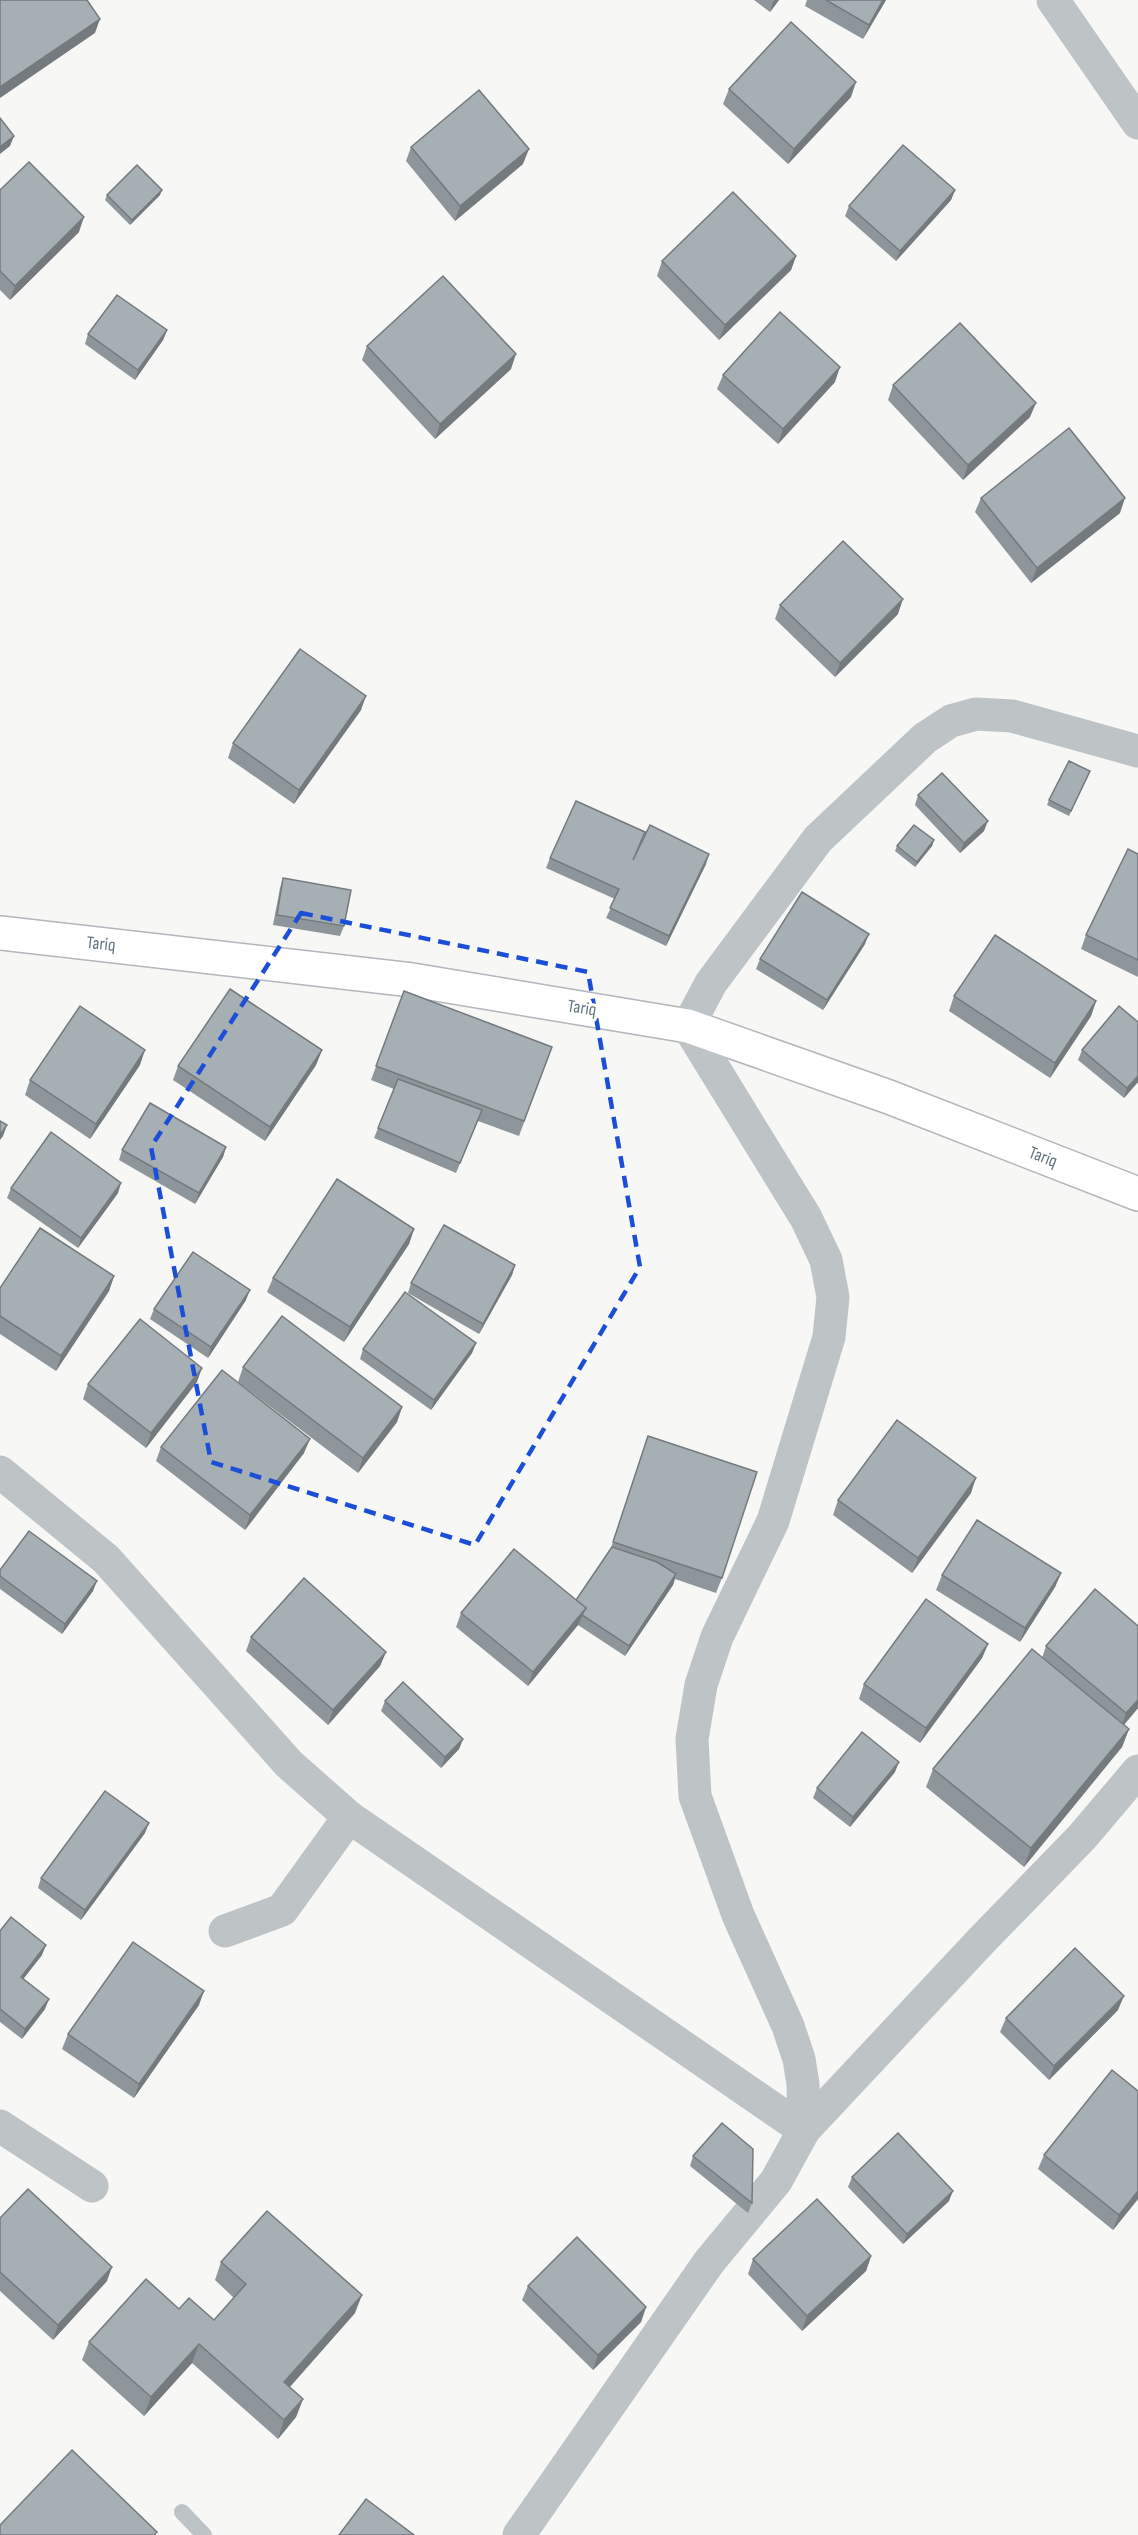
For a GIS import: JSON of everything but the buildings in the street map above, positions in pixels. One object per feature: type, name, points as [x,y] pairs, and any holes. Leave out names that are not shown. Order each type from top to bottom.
[{"type":"main road","name":"Tariq","points":[[0,933],[412,980],[688,1026],[889,1097],[1138,1194]]},
{"type":"street","points":[[1053,0],[1138,123]]},
{"type":"street","points":[[804,2130],[803,2084],[799,2059],[788,2026],[738,1915],[695,1796],[692,1739],[701,1685],[717,1637],[773,1521],[829,1337],[832,1297],[826,1260],[806,1218],[688,1026],[711,983],[818,839],[925,738],[951,721],[976,714],[1012,716],[1138,751]]},
{"type":"street","points":[[0,1472],[106,1559],[289,1764],[349,1817],[804,2130]]},
{"type":"street","points":[[519,2535],[709,2262],[776,2181],[804,2130],[1082,1837],[1138,1771]]},
{"type":"street","points":[[225,1931],[282,1910],[349,1817]]},
{"type":"street","points":[[0,2126],[92,2186]]},
{"type":"lane","points":[[182,2512],[204,2535]]},
{"type":"highlighted area","points":[[301,913],[588,972],[640,1267],[475,1545],[211,1462],[151,1147]]}]
